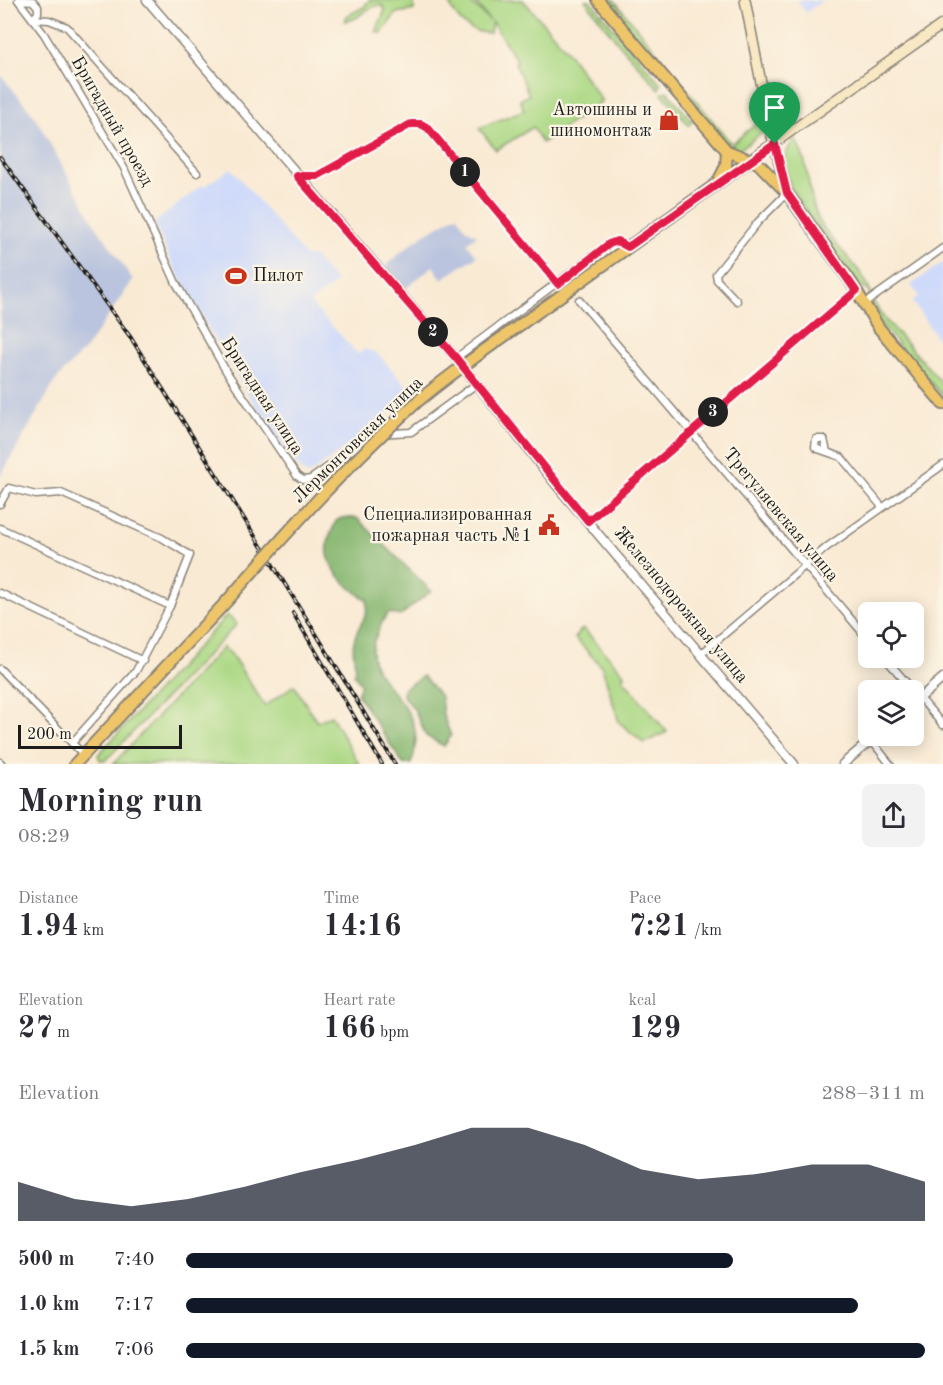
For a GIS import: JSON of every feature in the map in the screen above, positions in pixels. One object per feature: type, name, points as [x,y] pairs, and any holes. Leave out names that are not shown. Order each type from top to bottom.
[{"type":"main road","points":[[598,0],[727,151],[765,169],[787,193],[856,291],[879,328],[943,404]]},
{"type":"main road","points":[[745,0],[787,193]]},
{"type":"main road","name":"Лермонтовская улица","points":[[75,764],[351,466],[388,429],[454,372],[943,24]]},
{"type":"main road","points":[[716,184],[725,170],[727,151]]},
{"type":"street","points":[[19,0],[33,1],[38,8],[38,13],[33,19]]},
{"type":"street","points":[[19,0],[33,19]]},
{"type":"street","name":"Железнодорожная улица","points":[[147,0],[456,358],[475,386],[794,764]]},
{"type":"street","points":[[33,19],[49,20],[67,27],[196,173]]},
{"type":"street","name":"Бригадный проезд","points":[[33,19],[120,160],[159,240]]},
{"type":"street","points":[[313,193],[312,183],[317,176],[411,124],[421,124],[428,128],[558,284]]},
{"type":"street","points":[[297,176],[317,176]]},
{"type":"street","points":[[737,301],[717,280],[716,274],[758,222],[787,193]]},
{"type":"street","name":"Бригадная улица","points":[[159,240],[176,283],[226,371],[297,476],[303,480],[311,479],[376,434],[411,432],[475,386]]},
{"type":"street","points":[[456,358],[609,244],[617,241],[628,247]]},
{"type":"street","points":[[864,304],[943,248]]},
{"type":"street","points":[[588,521],[856,291]]},
{"type":"street","name":"Трегуляевская улица","points":[[579,300],[858,628]]},
{"type":"street","points":[[827,452],[841,457],[882,507]]},
{"type":"street","points":[[701,654],[805,567],[882,507],[943,465]]},
{"type":"street","points":[[0,504],[9,488],[36,495],[61,493],[189,553],[190,558],[170,606],[136,671],[72,743]]},
{"type":"street","points":[[0,528],[170,606]]},
{"type":"street","points":[[0,593],[142,661]]},
{"type":"street","points":[[893,668],[903,680]]},
{"type":"street","points":[[0,669],[84,755]]},
{"type":"street","points":[[924,690],[943,678]]},
{"type":"street","points":[[924,705],[943,725]]},
{"type":"street","points":[[843,764],[864,746]]},
{"type":"street","points":[[879,746],[890,764]]},
{"type":"shaded area","points":[[797,0],[823,0],[806,13]]},
{"type":"shaded area","points":[[0,74],[34,115],[95,224],[133,280],[86,348],[56,380],[0,477]]},
{"type":"shaded area","points":[[231,168],[305,256],[313,256],[337,282],[310,303],[358,354],[365,349],[377,353],[412,392],[355,441],[309,475],[302,472],[277,440],[225,357],[173,265],[154,223],[202,185],[204,187]]},
{"type":"shaded area","points":[[457,215],[466,229],[477,235],[467,243],[477,256],[442,279],[433,266],[405,289],[386,265],[416,240]]},
{"type":"shaded area","points":[[943,262],[943,347],[912,301],[919,296],[911,285]]},
{"type":"green space","points":[[369,0],[414,0],[414,10],[396,13],[382,33],[376,32],[385,10],[382,5],[345,21],[347,16],[364,7]]},
{"type":"green space","points":[[448,0],[468,0],[490,21],[473,0],[523,0],[565,48],[602,101],[542,143],[533,127],[496,150],[479,128],[524,110],[520,100],[529,95],[515,63],[517,61],[492,22],[490,33],[469,28],[454,13]]},
{"type":"green space","points":[[585,0],[590,0],[661,84],[659,89],[619,44]]},
{"type":"green space","points":[[602,0],[614,0],[730,142],[726,145]]},
{"type":"green space","points":[[667,91],[692,121],[689,125],[662,93]]},
{"type":"green space","points":[[761,120],[763,132],[739,150],[728,147]]},
{"type":"green space","points":[[794,138],[806,167],[818,218],[830,237],[861,274],[871,294],[859,284],[792,191],[782,161]]},
{"type":"green space","points":[[873,301],[883,317],[943,384],[943,397],[878,321],[870,306]]},
{"type":"green space","points":[[341,518],[357,518],[431,591],[400,616],[389,613],[382,622],[373,646],[373,658],[377,669],[413,723],[416,744],[411,764],[403,764],[357,694],[361,684],[354,674],[353,645],[365,617],[367,600],[346,584],[330,561],[329,538],[336,521]]},
{"type":"green space","points":[[227,615],[237,624],[106,760],[100,760],[98,755]]},
{"type":"green space","points":[[584,629],[624,674],[623,679],[667,732],[644,743],[619,722],[602,667],[575,638]]},
{"type":"green space","points":[[223,647],[231,654],[265,706],[294,685],[317,722],[331,715],[359,764],[113,764]]},
{"type":"green space","points":[[423,676],[441,697],[443,715],[451,736],[444,746],[426,736],[414,709],[403,696],[404,688]]},
{"type":"railway","points":[[0,157],[131,338],[395,764]]},
{"type":"railway","points":[[293,613],[382,764]]},
{"type":"place","name":"Автошины и шиномонтаж","points":[[669,120]]},
{"type":"place","name":"Пилот","points":[[236,276]]},
{"type":"place","name":"Специализированная пожарная часть №1","points":[[549,525]]},
{"type":"route","points":[[411,124],[421,124],[428,128],[558,284],[609,244],[617,241],[628,247],[775,144],[787,193],[856,291],[588,521],[475,386],[456,358],[354,238],[297,176],[309,178],[317,176],[411,124]]}]
